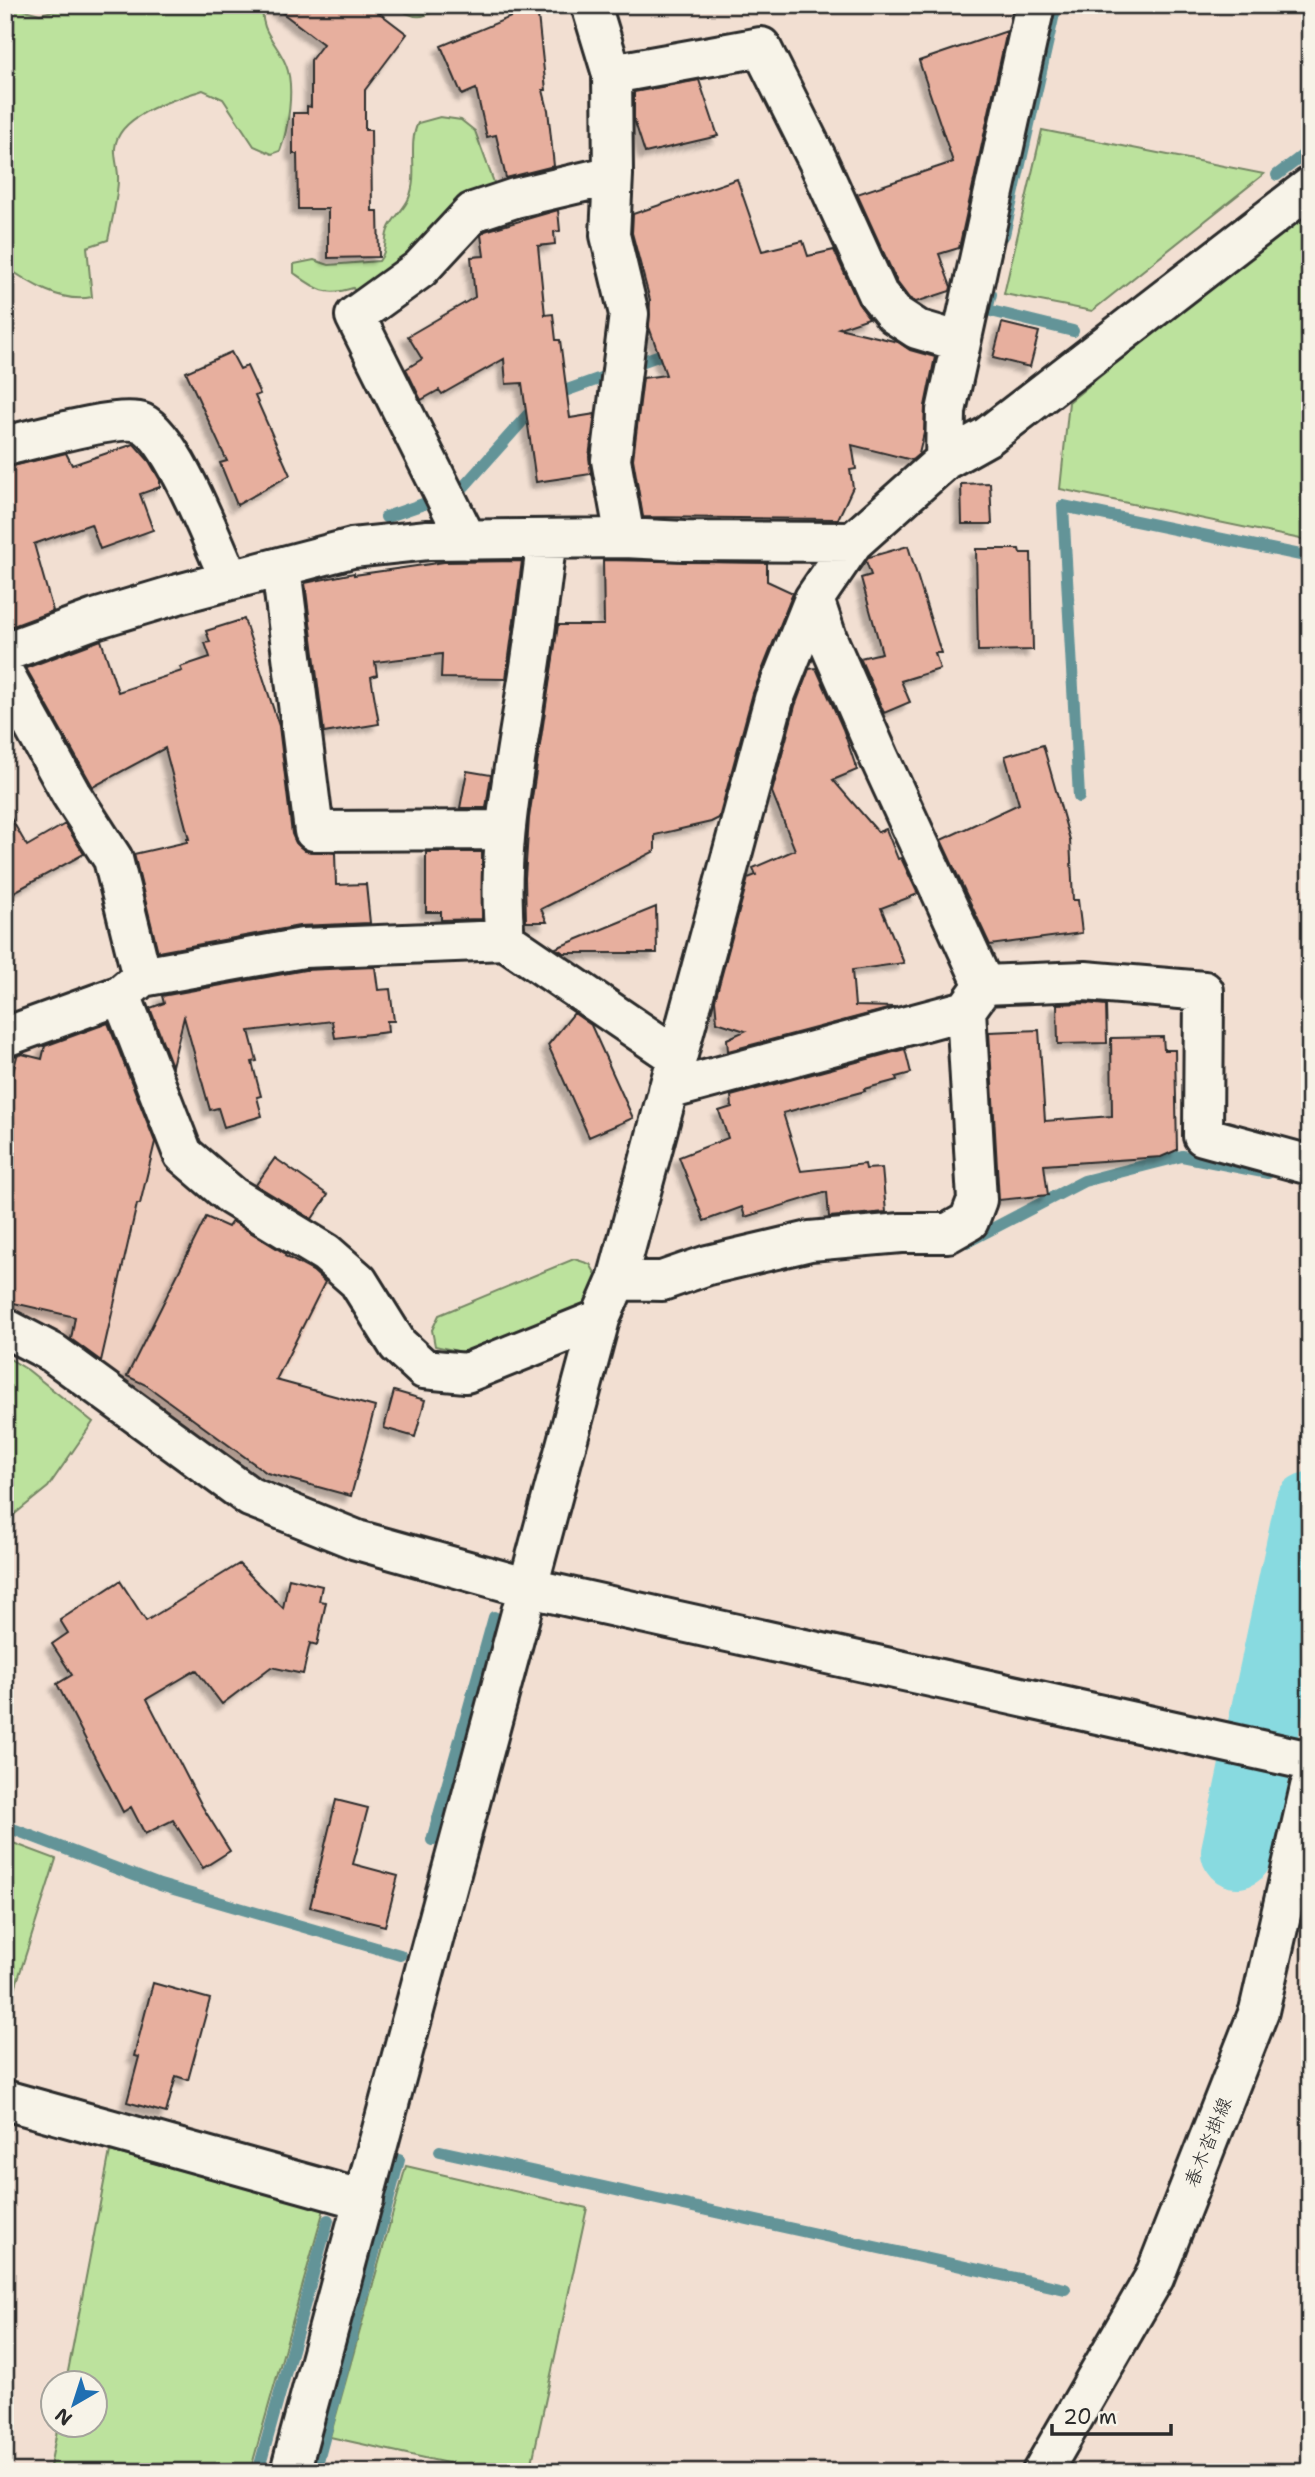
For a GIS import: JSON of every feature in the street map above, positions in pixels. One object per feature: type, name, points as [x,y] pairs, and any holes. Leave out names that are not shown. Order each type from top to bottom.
[{"type":"street","points":[[591,5],[612,74],[610,235],[629,314],[611,460],[625,538]]},
{"type":"street","points":[[945,460],[946,411],[1035,5]]},
{"type":"street","points":[[612,74],[761,47],[818,161],[878,294],[894,314],[917,329],[961,342]]},
{"type":"street","points":[[467,540],[355,316],[420,269],[473,212],[515,198],[612,175]]},
{"type":"street","points":[[290,2472],[600,1319],[617,1280],[774,699],[814,599],[853,542],[945,460],[988,436],[1310,187]]},
{"type":"street","points":[[5,446],[115,421],[141,422],[160,439],[174,459],[230,580]]},
{"type":"street","points":[[5,652],[94,619],[352,548],[428,540],[625,538],[853,542]]},
{"type":"street","points":[[505,940],[501,904],[504,830],[528,685],[547,539]]},
{"type":"street","points":[[281,568],[314,831],[504,830]]},
{"type":"street","points":[[617,1280],[662,1281],[708,1265],[810,1241],[901,1233],[948,1233],[969,1221],[976,1200],[975,998],[879,757],[827,638],[814,599]]},
{"type":"street","points":[[5,675],[71,794],[113,859],[131,986],[183,1154],[232,1196],[326,1253],[350,1274],[358,1282],[398,1345],[424,1369],[466,1373],[600,1319]]},
{"type":"street","points":[[5,1037],[131,986],[303,948],[505,940],[673,1074]]},
{"type":"street","points":[[673,1074],[975,998],[1085,981],[1204,991],[1203,1136],[1310,1165]]},
{"type":"street","points":[[5,1328],[53,1353],[250,1497],[357,1540],[529,1588],[1310,1761]]},
{"type":"street","name":"春木沓掛線","points":[[1042,2472],[1154,2278],[1259,2011],[1310,1787]]},
{"type":"street","points":[[5,2100],[364,2200]]},
{"type":"shaded area","points":[[112,1015],[165,1161],[212,1206],[331,1277],[239,1462],[79,1351],[5,1311],[5,1051]]},
{"type":"green space","points":[[5,5],[40,14],[79,5],[263,5],[266,30],[289,74],[288,120],[280,151],[272,154],[254,146],[223,99],[203,90],[137,117],[126,126],[115,148],[118,177],[108,240],[87,247],[92,297],[69,298],[35,285],[5,266]]},
{"type":"green space","points":[[393,5],[446,5],[431,13],[414,16]]},
{"type":"green space","points":[[440,117],[461,120],[475,131],[496,188],[359,302],[353,288],[335,292],[321,290],[294,273],[294,264],[314,260],[329,265],[379,261],[388,230],[407,202],[412,189],[413,141],[418,123]]},
{"type":"green space","points":[[1042,130],[1264,174],[1092,311],[1004,294]]},
{"type":"green space","points":[[1310,207],[1310,541],[1060,489],[1069,402]]},
{"type":"green space","points":[[574,1259],[590,1264],[602,1285],[588,1303],[466,1353],[435,1346],[432,1330],[439,1315]]},
{"type":"green space","points":[[5,1356],[28,1370],[93,1422],[48,1487],[5,1522]]},
{"type":"green space","points":[[5,1840],[56,1859],[5,2020]]},
{"type":"green space","points":[[110,2151],[324,2209],[250,2472],[49,2472],[56,2438],[108,2438],[108,2368],[69,2368]]},
{"type":"green space","points":[[406,2166],[587,2208],[530,2472],[488,2472],[330,2437]]},
{"type":"building","points":[[272,5],[369,5],[407,34],[365,90],[365,130],[371,130],[372,211],[378,211],[379,257],[328,258],[328,209],[298,209],[297,154],[293,154],[293,113],[307,113],[307,106],[311,107],[311,60],[323,44]]},
{"type":"building","points":[[537,6],[546,90],[543,90],[554,166],[506,178],[496,135],[487,137],[476,89],[462,95],[441,46]]},
{"type":"building","points":[[1007,31],[959,248],[939,254],[950,291],[916,302],[909,298],[897,282],[857,194],[953,162],[919,61]]},
{"type":"building","points":[[699,80],[718,136],[645,153],[634,119],[634,92]]},
{"type":"building","points":[[737,179],[762,251],[803,241],[808,256],[834,250],[858,303],[869,318],[839,328],[898,342],[910,350],[935,357],[919,454],[912,460],[852,445],[856,469],[850,470],[853,487],[838,519],[643,517],[633,459],[643,378],[666,375],[649,327],[650,300],[632,233],[633,214]]},
{"type":"building","points":[[558,210],[560,231],[554,232],[555,244],[538,246],[545,315],[553,314],[556,340],[560,340],[570,418],[595,414],[589,457],[591,474],[536,482],[522,383],[506,384],[504,359],[442,394],[439,390],[421,400],[406,369],[422,359],[408,336],[475,297],[471,257],[484,256],[481,235],[485,231]]},
{"type":"building","points":[[1002,323],[1039,332],[1030,367],[993,358]]},
{"type":"building","points":[[231,352],[240,369],[247,366],[260,394],[255,396],[290,475],[237,505],[220,463],[227,461],[186,372]]},
{"type":"building","points":[[134,444],[149,461],[160,480],[160,487],[140,494],[153,530],[100,549],[91,524],[34,544],[53,611],[5,629],[5,468],[66,453],[72,465]]},
{"type":"building","points":[[990,483],[992,524],[962,524],[961,484]]},
{"type":"building","points":[[908,546],[941,653],[935,653],[940,669],[901,681],[910,702],[884,713],[860,658],[882,653],[861,578],[871,575],[866,561],[869,557]]},
{"type":"building","points":[[976,549],[1019,549],[1020,553],[1031,553],[1033,650],[978,651]]},
{"type":"building","points":[[603,560],[767,563],[767,581],[793,593],[753,693],[719,818],[655,835],[655,851],[541,909],[547,922],[526,922],[525,878],[529,818],[558,625],[604,625]]},
{"type":"building","points":[[522,561],[506,679],[441,678],[442,654],[375,662],[377,675],[371,677],[379,724],[324,733],[305,583],[354,573],[444,562]]},
{"type":"building","points":[[244,619],[279,726],[292,834],[296,843],[305,851],[335,853],[336,885],[366,884],[370,923],[299,926],[158,952],[134,854],[187,842],[189,839],[165,748],[93,787],[26,668],[101,640],[118,692],[182,671],[180,667],[210,657],[205,643],[210,642],[206,631]]},
{"type":"building","points":[[816,668],[843,729],[857,770],[833,780],[878,832],[886,829],[898,859],[901,858],[918,894],[881,908],[904,963],[852,970],[855,1006],[895,1007],[728,1051],[727,1039],[745,1031],[717,1022],[715,1000],[748,878],[756,875],[753,868],[795,850],[772,792],[795,706],[809,669]]},
{"type":"building","points":[[1043,745],[1070,840],[1073,900],[1078,900],[1082,933],[990,945],[941,840],[1019,804],[1005,756]]},
{"type":"building","points":[[467,771],[491,775],[486,808],[460,808]]},
{"type":"building","points":[[5,808],[27,846],[65,824],[84,854],[5,897]]},
{"type":"building","points":[[426,852],[482,852],[482,919],[441,920],[441,912],[426,912]]},
{"type":"building","points":[[656,907],[657,953],[564,953],[556,948]]},
{"type":"building","points":[[375,967],[378,990],[390,989],[394,1021],[387,1021],[388,1032],[335,1038],[332,1021],[249,1031],[257,1061],[252,1062],[261,1096],[257,1097],[262,1116],[224,1127],[218,1108],[210,1110],[184,1017],[172,1066],[150,1008],[164,1003],[162,996],[305,970]]},
{"type":"building","points":[[1057,1004],[1106,1005],[1107,1043],[1058,1044]]},
{"type":"building","points":[[574,1013],[591,1025],[633,1118],[589,1137],[548,1045]]},
{"type":"building","points":[[108,1023],[155,1142],[140,1204],[137,1204],[101,1361],[71,1339],[75,1317],[5,1301],[5,1107],[17,1056],[22,1054],[42,1059],[45,1046]]},
{"type":"building","points":[[1039,1030],[1045,1121],[1112,1116],[1111,1038],[1163,1037],[1164,1050],[1175,1050],[1177,1150],[1161,1157],[1044,1165],[1048,1195],[999,1200],[989,1032]]},
{"type":"building","points":[[905,1049],[911,1073],[896,1077],[897,1080],[864,1089],[865,1091],[783,1113],[801,1171],[865,1164],[866,1169],[882,1168],[886,1212],[829,1217],[827,1192],[745,1217],[742,1207],[704,1221],[679,1157],[728,1138],[719,1111],[732,1107],[731,1096]]},
{"type":"building","points":[[275,1158],[328,1195],[312,1219],[256,1185]]},
{"type":"building","points":[[206,1217],[228,1227],[232,1221],[313,1271],[325,1282],[276,1380],[375,1407],[351,1496],[267,1473],[146,1385],[127,1376]]},
{"type":"building","points":[[394,1391],[425,1400],[415,1437],[384,1428]]},
{"type":"building","points":[[239,1564],[283,1608],[289,1578],[322,1586],[319,1601],[326,1602],[317,1645],[310,1643],[303,1674],[271,1667],[222,1704],[196,1670],[147,1699],[202,1806],[230,1851],[203,1868],[173,1820],[145,1834],[131,1807],[123,1812],[57,1684],[72,1675],[52,1644],[68,1633],[60,1620],[120,1581],[146,1621]]},
{"type":"building","points":[[336,1800],[368,1808],[353,1864],[398,1876],[385,1926],[310,1907]]},
{"type":"building","points":[[153,1983],[210,1999],[188,2080],[176,2076],[166,2113],[127,2102],[139,2057],[134,2056]]},
{"type":"waterway","points":[[1004,235],[1056,5]]},
{"type":"waterway","points":[[1277,175],[1310,150]]},
{"type":"waterway","points":[[991,294],[987,310],[1073,331]]},
{"type":"waterway","points":[[638,363],[674,350]]},
{"type":"waterway","points":[[459,492],[542,399],[604,377]]},
{"type":"waterway","points":[[386,517],[432,501]]},
{"type":"waterway","points":[[1079,797],[1063,506],[1310,557]]},
{"type":"waterway","points":[[967,1242],[1084,1181],[1182,1156],[1268,1173]]},
{"type":"waterway","points":[[1237,1852],[1310,1508]]},
{"type":"waterway","points":[[432,1840],[494,1617]]},
{"type":"waterway","points":[[5,1826],[160,1885],[400,1955]]},
{"type":"waterway","points":[[440,2151],[1065,2289]]},
{"type":"waterway","points":[[315,2472],[399,2160]]},
{"type":"waterway","points":[[258,2472],[328,2220]]}]
